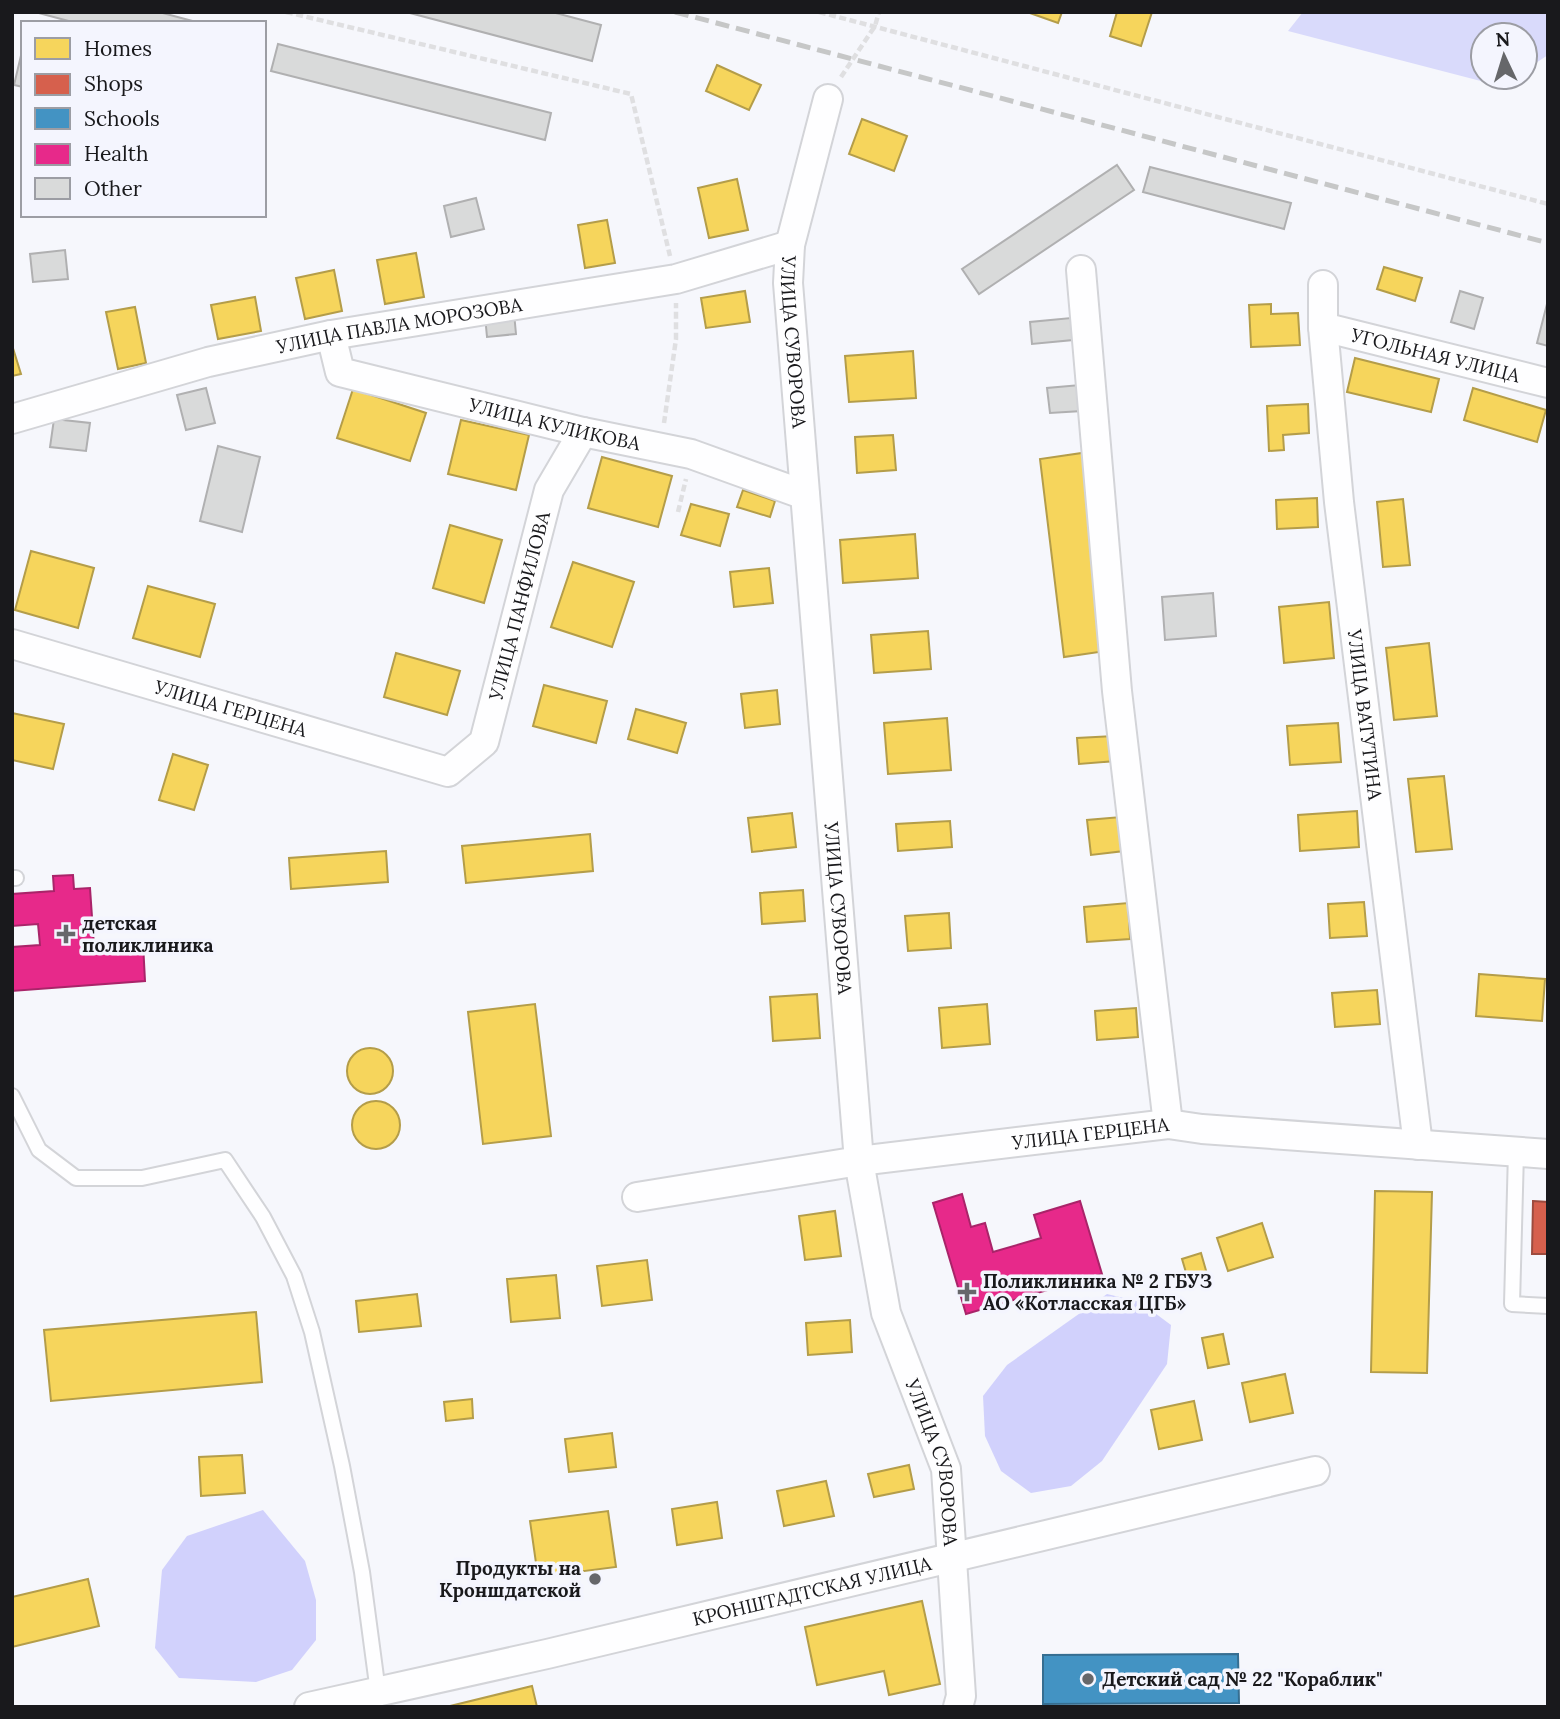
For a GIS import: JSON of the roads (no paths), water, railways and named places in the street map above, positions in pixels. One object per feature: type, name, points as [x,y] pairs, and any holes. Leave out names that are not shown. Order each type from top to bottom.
[{"type":"street","name":"УЛИЦА СУВОРОВА","points":[[828,99],[790,245],[788,283],[805,495],[859,1161],[886,1313],[946,1469],[961,1696],[958,1707]]},
{"type":"street","name":"УЛИЦА ПАВЛА МОРОЗОВА","points":[[12,419],[208,362],[331,335],[676,279],[790,245]]},
{"type":"street","points":[[1081,270],[1116,691],[1168,1125]]},
{"type":"street","name":"УЛИЦА ВАТУТИНА","points":[[1322,285],[1323,327],[1339,502],[1418,1145]]},
{"type":"street","name":"УГОЛЬНАЯ УЛИЦА","points":[[1323,327],[1548,383]]},
{"type":"street","name":"УЛИЦА КУЛИКОВА","points":[[331,335],[340,372],[583,432],[691,454],[805,495]]},
{"type":"street","name":"УЛИЦА ПАНФИЛОВА","points":[[448,772],[484,742],[550,490],[583,432]]},
{"type":"street","name":"УЛИЦА ГЕРЦЕНА","points":[[12,644],[448,772]]},
{"type":"street","name":"УЛИЦА ГЕРЦЕНА","points":[[637,1197],[859,1161],[1168,1125],[1548,1154]]},
{"type":"street","name":"КРОНШТАДТСКАЯ УЛИЦА","points":[[309,1707],[1315,1471]]},
{"type":"lane","points":[[12,1096],[39,1150],[76,1178],[142,1178],[225,1160],[264,1217],[293,1276],[312,1332],[362,1572],[378,1692]]},
{"type":"lane","points":[[1516,1152],[1511,1304],[1548,1306]]},
{"type":"railway","points":[[675,12],[1548,243]]},
{"type":"place","name":"детская поликлиника","points":[[66,934]]},
{"type":"place","name":"Поликлиника № 2 ГБУЗ АО «Котласская ЦГБ»","points":[[967,1292]]},
{"type":"place","name":"Продукты на Кроншдатской","points":[[595,1579]]},
{"type":"place","name":"Детский сад № 22 \"Кораблик\"","points":[[1088,1679]]}]
